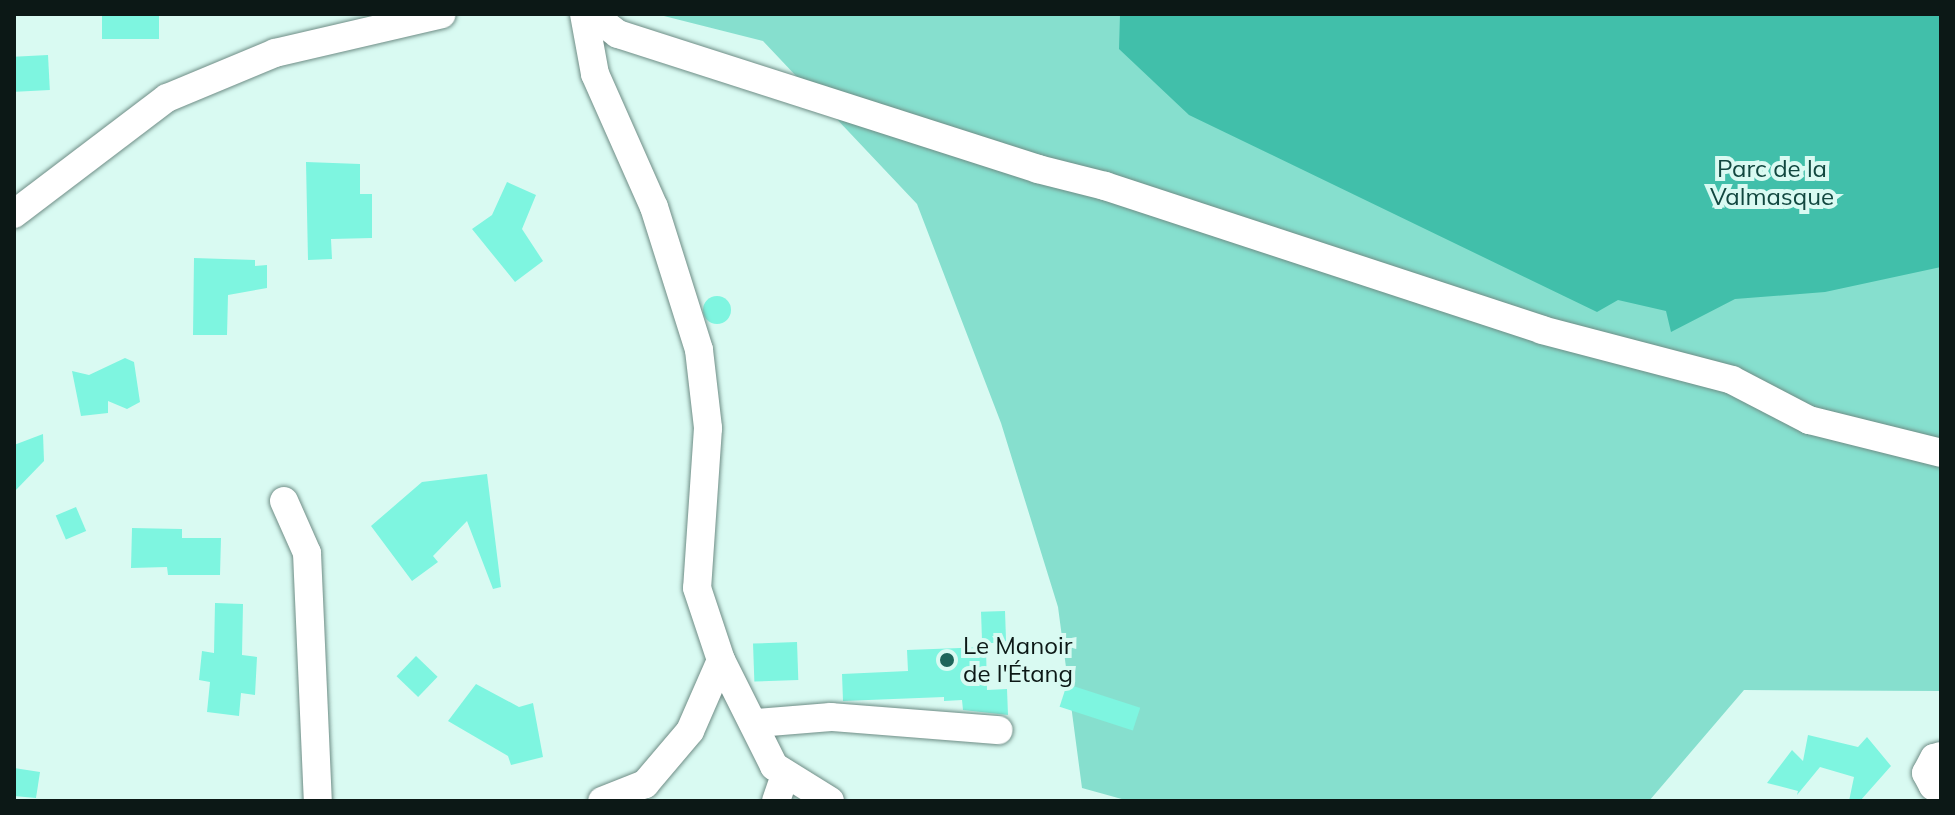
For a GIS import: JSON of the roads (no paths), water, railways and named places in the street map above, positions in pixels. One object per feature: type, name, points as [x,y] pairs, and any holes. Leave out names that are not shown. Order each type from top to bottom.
[{"type":"street","points":[[14,214],[167,98],[275,53],[442,14]]},
{"type":"street","points":[[584,14],[595,74],[654,207],[699,350],[708,428],[697,588],[721,660],[757,723],[780,788],[830,801]]},
{"type":"street","points":[[592,14],[618,34],[1038,169],[1135,195],[1542,330],[1732,380],[1809,420],[1941,453]]},
{"type":"street","points":[[284,501],[307,553],[318,801]]},
{"type":"street","points":[[602,801],[645,784],[690,731],[721,660]]},
{"type":"street","points":[[757,723],[831,717],[998,730]]},
{"type":"street","points":[[1941,756],[1934,758],[1926,773],[1933,786],[1941,787]]},
{"type":"place","name":"Le Manoir de l'Étang","points":[[947,660]]},
{"type":"park label","name":"Parc de la Valmasque","points":[[1772,183]]}]
